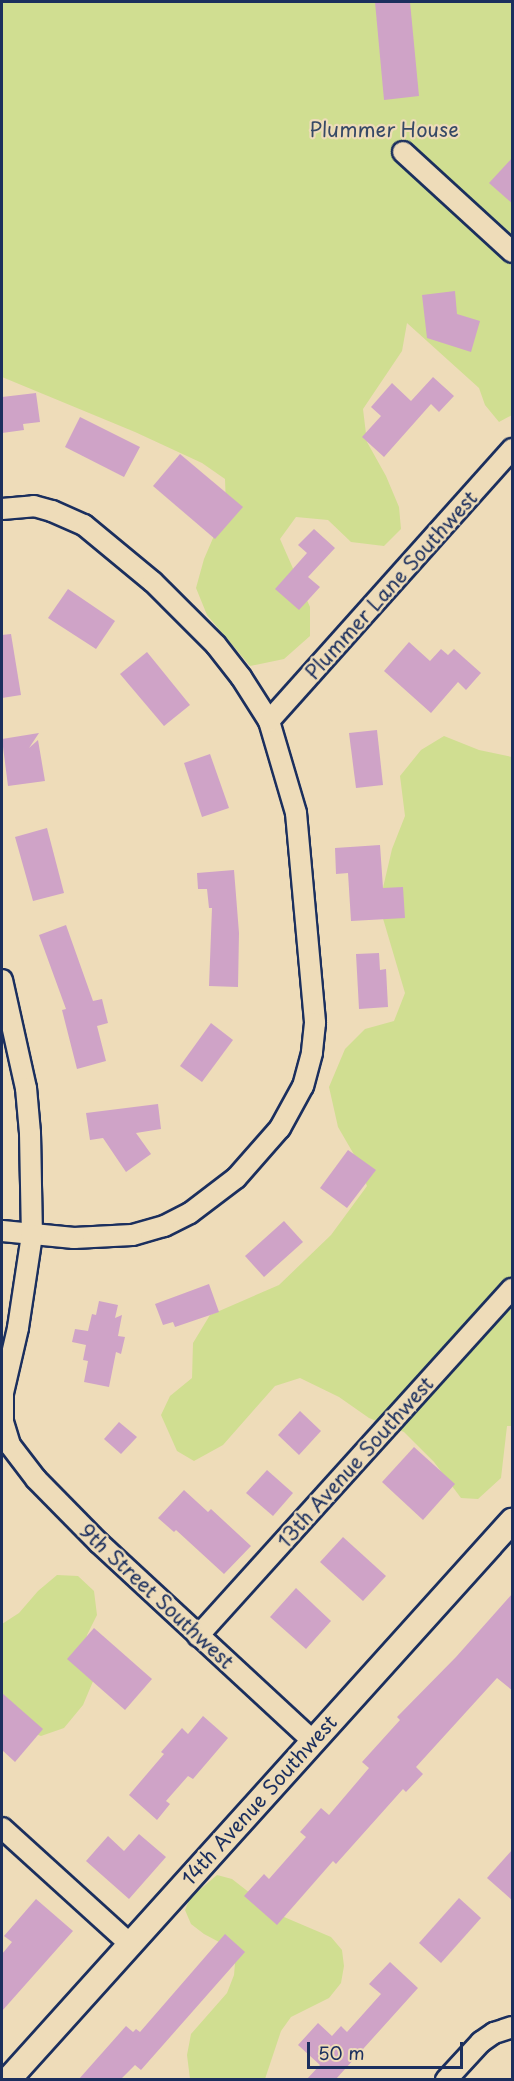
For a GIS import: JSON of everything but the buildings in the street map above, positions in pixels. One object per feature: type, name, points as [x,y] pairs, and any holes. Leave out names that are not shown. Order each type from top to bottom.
[{"type":"street","points":[[403,152],[513,252]]},
{"type":"street","name":"Plummer Lane Southwest","points":[[269,721],[513,449]]},
{"type":"street","points":[[2,509],[34,506],[84,525],[153,582],[216,645],[241,676],[269,721],[296,813],[315,1023],[312,1053],[297,1101],[280,1128],[236,1178],[190,1213],[164,1226],[132,1235],[109,1237],[2,1231]]},
{"type":"street","points":[[2,980],[26,1088],[30,1133],[32,1234],[10,1325],[3,1393],[6,1446]]},
{"type":"street","name":"13th Avenue Southwest","points":[[198,1636],[513,1289]]},
{"type":"street","name":"9th Street Southwest","points":[[6,1446],[83,1527],[313,1741]]},
{"type":"street","name":"14th Avenue Southwest","points":[[8,2079],[513,1521]]},
{"type":"street","points":[[2,1828],[129,1943]]},
{"type":"street","points":[[446,2079],[481,2042],[513,2027]]},
{"type":"green space","name":"Plummer House","points":[[2,2],[512,2],[512,415],[499,422],[485,405],[479,388],[407,323],[402,351],[363,409],[367,442],[386,476],[399,507],[401,529],[384,546],[351,542],[328,520],[296,517],[280,539],[310,607],[310,636],[284,659],[250,666],[207,615],[196,588],[204,559],[226,508],[225,479],[202,463],[135,432],[2,377]]},
{"type":"green space","points":[[444,736],[479,750],[512,757],[512,1426],[507,1426],[501,1478],[478,1499],[461,1498],[434,1462],[404,1432],[369,1418],[339,1397],[300,1378],[275,1386],[223,1445],[194,1461],[177,1451],[161,1415],[170,1396],[192,1378],[193,1343],[210,1315],[279,1285],[331,1235],[367,1186],[356,1158],[338,1127],[329,1087],[345,1049],[365,1029],[394,1021],[405,993],[379,905],[392,849],[405,816],[400,776],[421,750]]},
{"type":"green space","points":[[57,1575],[78,1576],[94,1591],[97,1615],[87,1635],[84,1654],[94,1679],[83,1705],[64,1728],[41,1736],[19,1728],[2,1713],[2,1624],[19,1613],[38,1591]]},
{"type":"green space","points":[[217,1875],[232,1879],[277,1914],[331,1937],[342,1950],[344,1966],[341,1983],[329,1998],[291,2017],[281,2031],[265,2079],[190,2079],[187,2055],[191,2034],[227,1993],[234,1975],[236,1951],[204,1934],[191,1924],[185,1910],[190,1898]]}]
